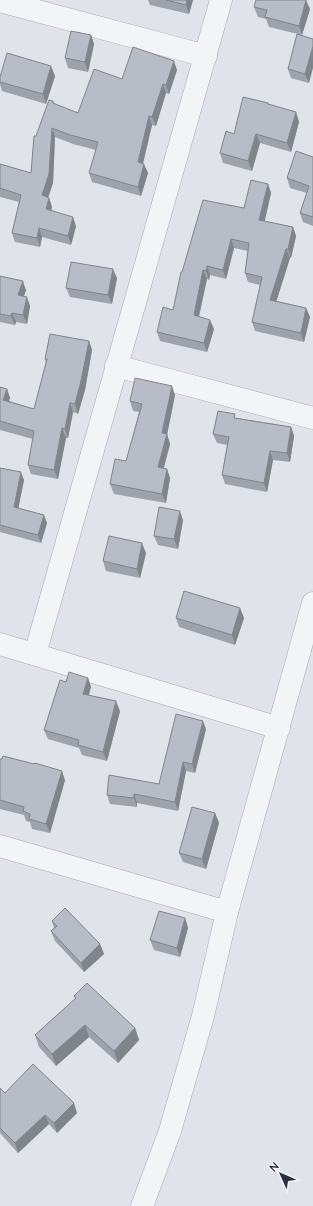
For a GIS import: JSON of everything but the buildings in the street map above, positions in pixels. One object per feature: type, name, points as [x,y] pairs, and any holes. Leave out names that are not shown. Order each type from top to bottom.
[{"type":"street","points":[[35,654],[116,366],[206,56],[220,0]]},
{"type":"street","points":[[0,1],[206,56]]},
{"type":"street","points":[[116,366],[313,418]]},
{"type":"street","points":[[142,1206],[170,1130],[203,1016],[227,912],[313,603]]},
{"type":"street","points":[[0,644],[279,728]]},
{"type":"street","points":[[0,846],[227,912]]}]
